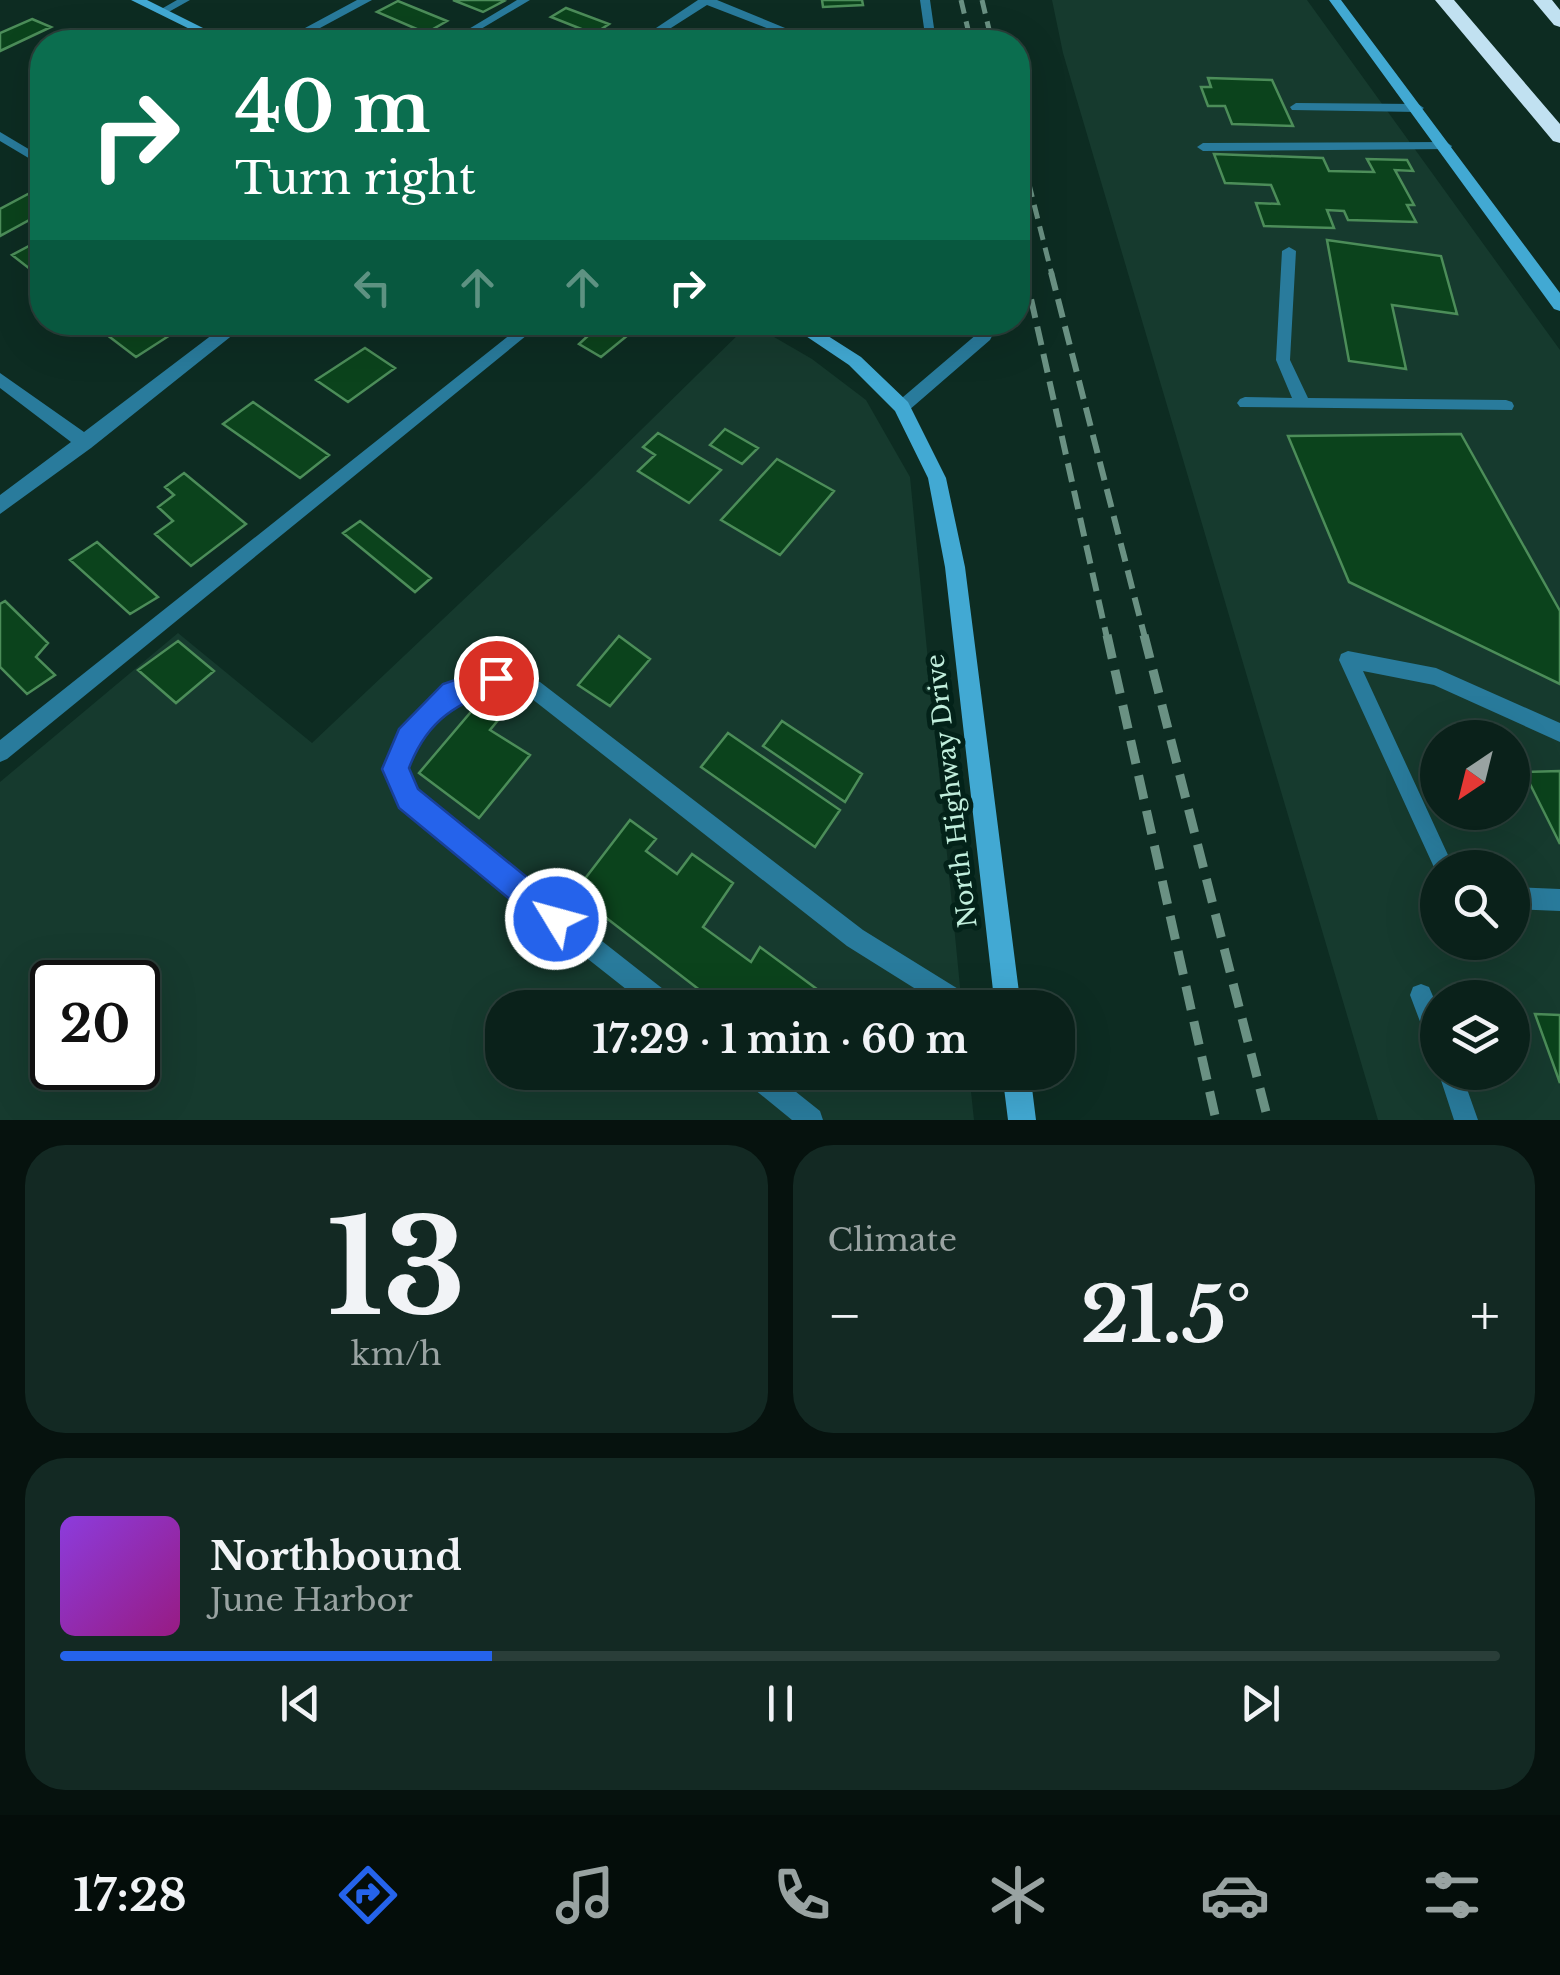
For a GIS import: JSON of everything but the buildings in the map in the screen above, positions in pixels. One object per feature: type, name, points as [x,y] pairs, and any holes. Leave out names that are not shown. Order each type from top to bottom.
[{"type":"highway","points":[[1444,0],[1560,137]]},
{"type":"highway","points":[[1542,0],[1560,21]]},
{"type":"street","points":[[137,0],[199,30]]},
{"type":"street","points":[[309,30],[366,0]]},
{"type":"street","points":[[660,30],[706,0],[782,30]]},
{"type":"street","points":[[1335,0],[1560,305]]},
{"type":"street","points":[[0,506],[224,335]]},
{"type":"street","name":"North Highway Drive","points":[[814,335],[855,361],[902,407],[937,478],[955,568],[1006,990]]},
{"type":"street","points":[[0,379],[85,443]]},
{"type":"street","points":[[1018,1090],[1022,1120]]},
{"type":"lane","points":[[161,12],[185,0]]},
{"type":"lane","points":[[473,30],[525,0]]},
{"type":"lane","points":[[925,0],[929,30]]},
{"type":"lane","points":[[1296,107],[1418,108]]},
{"type":"lane","points":[[0,136],[30,155]]},
{"type":"lane","points":[[1203,147],[1446,146]]},
{"type":"lane","points":[[1288,250],[1283,360],[1303,404]]},
{"type":"lane","points":[[0,752],[520,335]]},
{"type":"lane","points":[[902,407],[984,335]]},
{"type":"lane","points":[[1246,403],[1506,406]]},
{"type":"lane","points":[[1436,850],[1348,660],[1436,677],[1560,733]]},
{"type":"lane","points":[[646,990],[496,874],[408,798],[396,769],[408,738],[452,692],[496,678],[533,688],[855,938],[939,990]]},
{"type":"lane","points":[[1530,899],[1560,900]]},
{"type":"lane","points":[[773,1090],[811,1120]]},
{"type":"lane","points":[[1455,1090],[1466,1120]]},
{"type":"shaded area","points":[[1052,0],[1307,0],[1560,350],[1560,1120],[1378,1120],[1063,53]]},
{"type":"shaded area","points":[[738,335],[771,335],[812,359],[866,400],[910,477],[960,990],[485,990],[485,1090],[971,1090],[974,1120],[0,1120],[0,782],[178,633],[312,743]]},
{"type":"railway","points":[[961,0],[968,30]]},
{"type":"railway","points":[[982,0],[989,30]]},
{"type":"railway","points":[[1030,188],[1052,275]]},
{"type":"railway","points":[[1051,272],[1145,638]]},
{"type":"railway","points":[[1030,294],[1107,638]]},
{"type":"railway","points":[[1107,635],[1216,1120]]},
{"type":"railway","points":[[1144,635],[1268,1120]]},
{"type":"route","points":[[496,678],[452,692],[408,738],[396,769],[408,798],[496,874],[556,919]]}]
